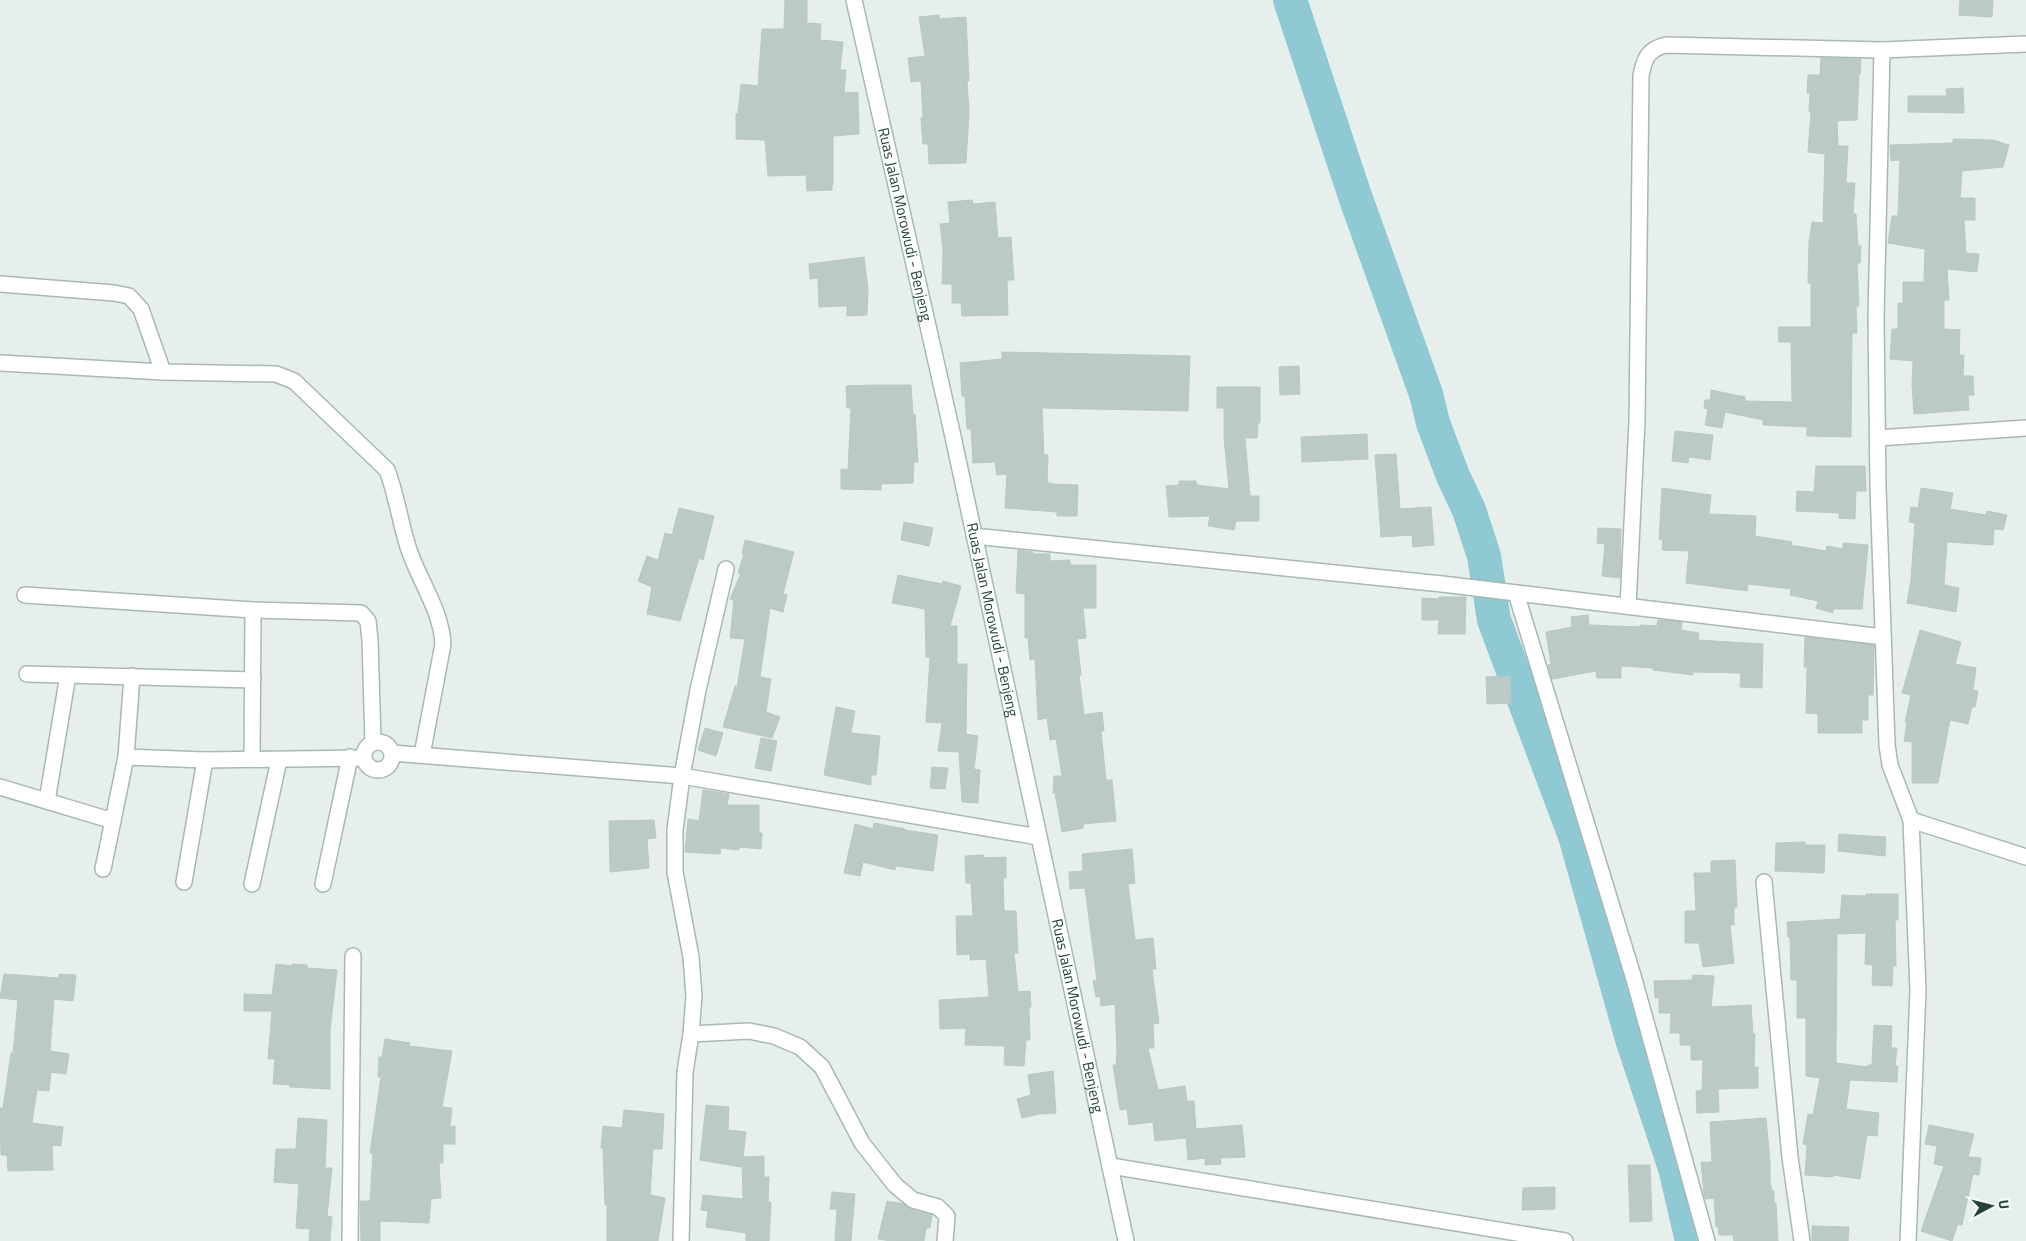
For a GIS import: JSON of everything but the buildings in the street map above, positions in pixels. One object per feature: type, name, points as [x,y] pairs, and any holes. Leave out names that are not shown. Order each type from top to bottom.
[{"type":"street","name":"Ruas Jalan Morowudi - Benjeng","points":[[854,0],[974,536],[1126,1241]]},
{"type":"street","points":[[1628,606],[1637,421],[1641,76],[1644,64],[1654,48],[1666,45],[1882,50],[2026,44]]},
{"type":"street","points":[[1882,50],[1876,318],[1887,745],[1890,765],[1911,820],[1918,990],[1908,1241]]},
{"type":"street","points":[[0,284],[114,293],[129,296],[141,309],[163,372]]},
{"type":"street","points":[[0,363],[163,372],[276,374],[294,381],[387,470],[394,487],[409,550],[442,628],[443,644],[422,755]]},
{"type":"street","points":[[1878,438],[2026,428]]},
{"type":"street","points":[[974,536],[1516,593],[1883,637]]},
{"type":"street","points":[[681,1241],[685,1072],[694,996],[691,957],[675,872],[675,830],[682,776],[698,690],[726,569]]},
{"type":"street","points":[[1516,593],[1636,988],[1707,1241]]},
{"type":"street","points":[[25,595],[254,610],[361,613],[368,621],[370,640],[373,742],[357,758],[323,884]]},
{"type":"street","points":[[252,759],[254,610]]},
{"type":"street","points":[[27,674],[253,680]]},
{"type":"street","points":[[47,801],[68,675]]},
{"type":"street","points":[[103,870],[126,757],[132,676]]},
{"type":"street","points":[[126,757],[205,760],[357,758],[377,770],[388,765],[392,753],[390,747],[385,743],[373,742]]},
{"type":"street","points":[[392,753],[682,776],[1038,837]]},
{"type":"street","points":[[184,882],[205,760]]},
{"type":"street","points":[[252,884],[279,760]]},
{"type":"street","points":[[0,787],[113,821]]},
{"type":"street","points":[[1911,820],[2026,857]]},
{"type":"street","points":[[1764,882],[1790,1157],[1802,1241]]},
{"type":"street","points":[[350,1241],[352,956]]},
{"type":"street","points":[[691,1034],[750,1031],[774,1036],[800,1047],[822,1067],[862,1142],[895,1185],[914,1200],[938,1207],[947,1216],[945,1241]]},
{"type":"street","points":[[1111,1166],[1565,1241]]},
{"type":"waterway","points":[[1290,0],[1356,199],[1426,394],[1433,423],[1453,476],[1469,510],[1484,556],[1494,620],[1575,836],[1632,1039],[1675,1168],[1692,1241]]}]
